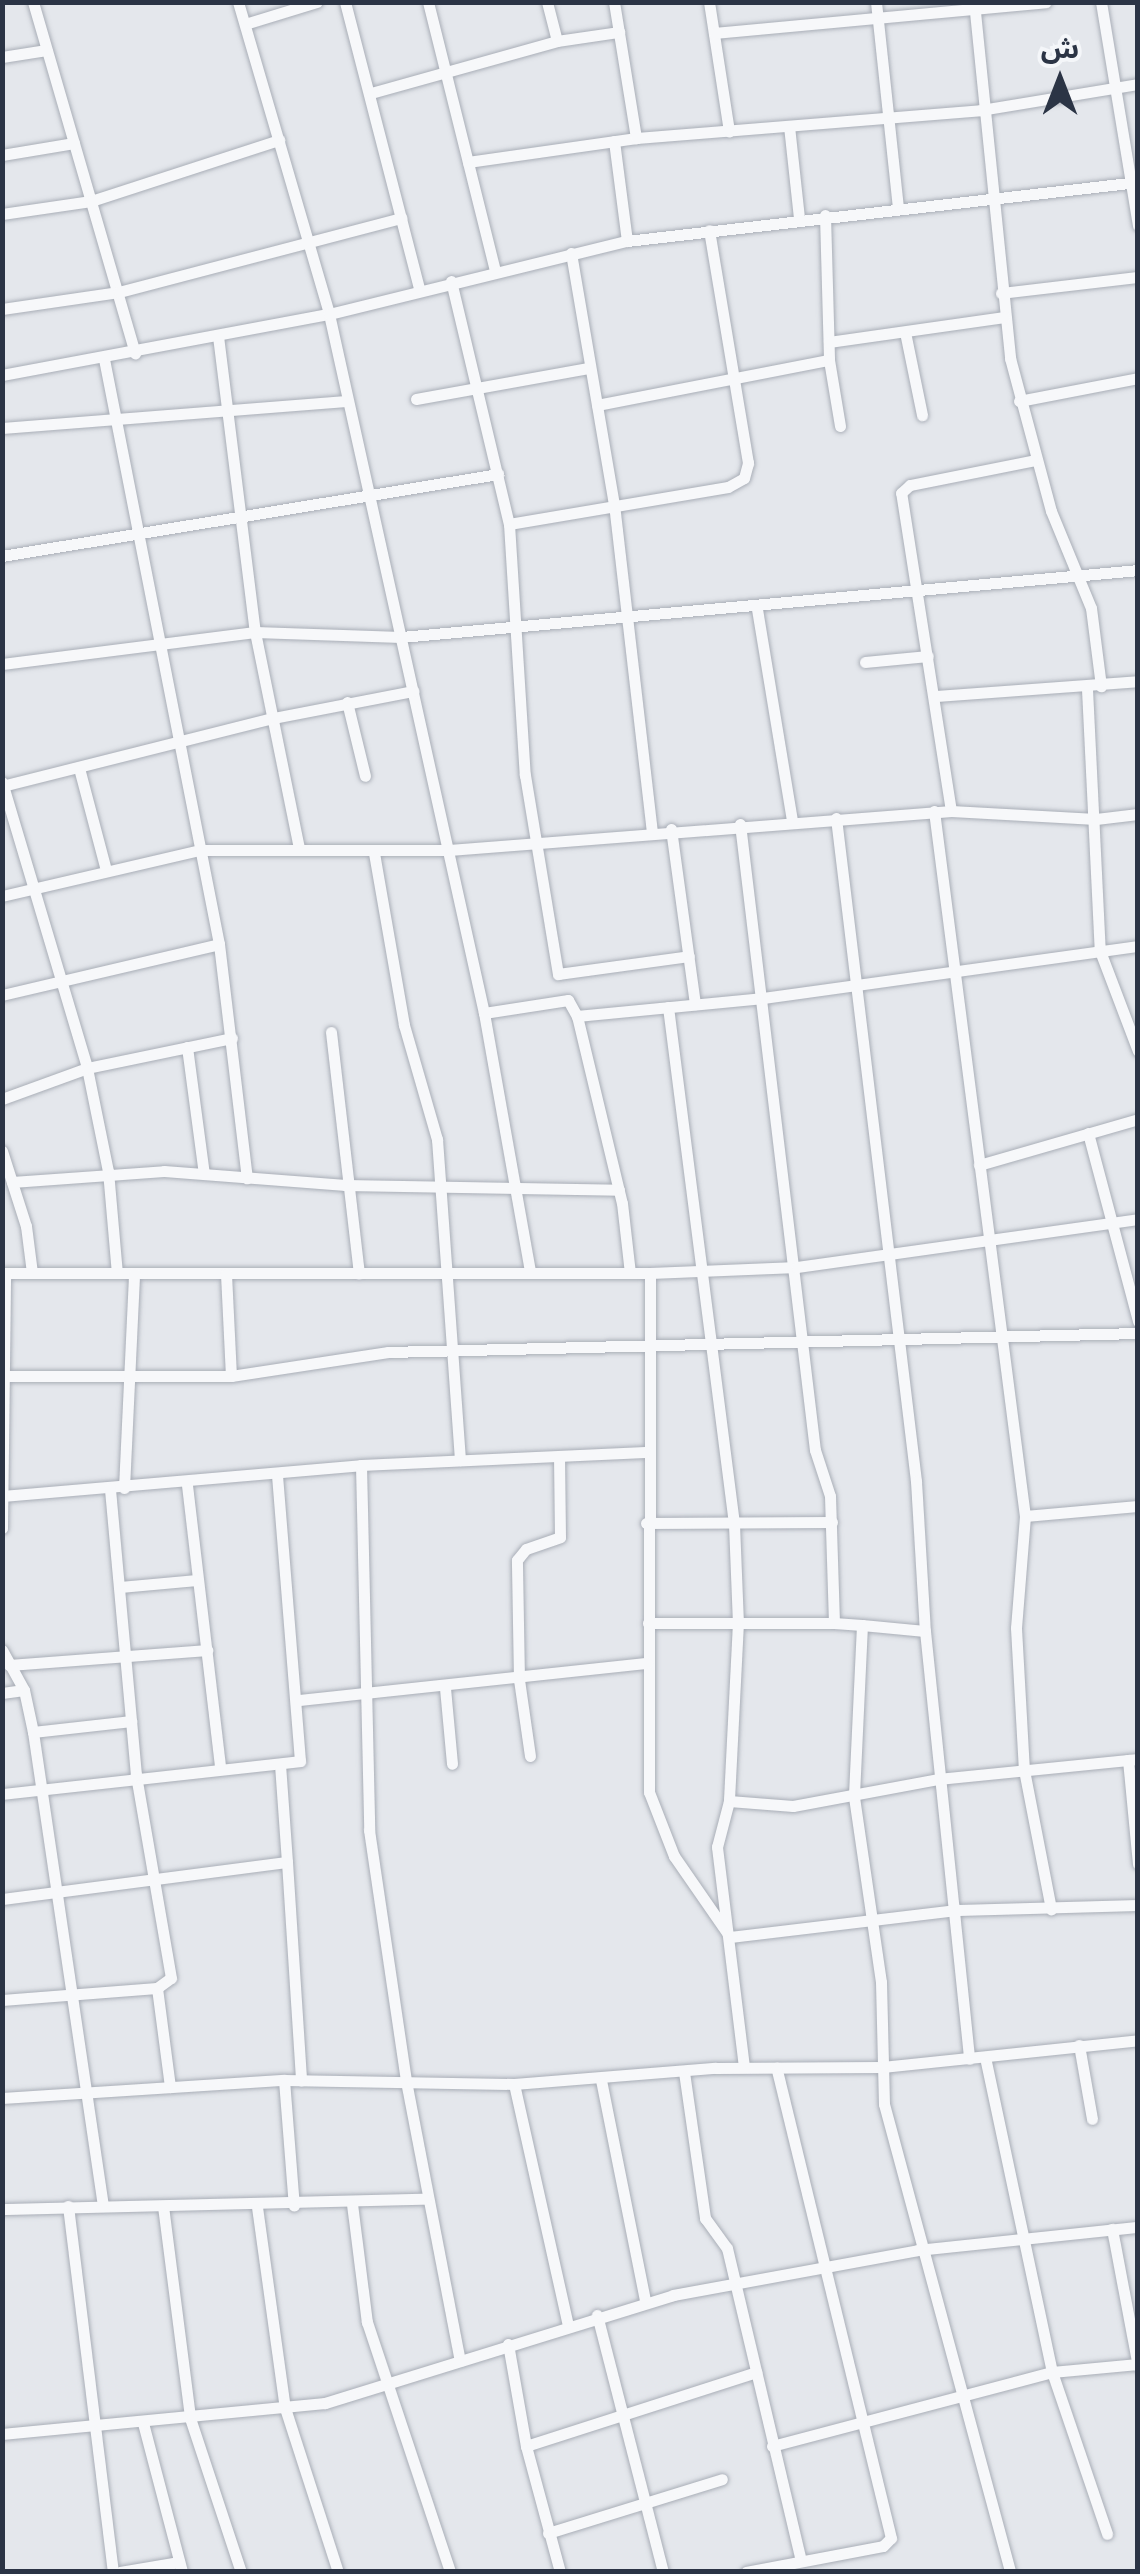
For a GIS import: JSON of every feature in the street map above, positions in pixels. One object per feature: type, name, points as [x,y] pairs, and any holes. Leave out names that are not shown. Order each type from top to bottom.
[{"type":"street","points":[[33,2],[135,353]]},
{"type":"street","points":[[238,2],[328,314],[484,1013],[519,1190],[530,1272]]},
{"type":"street","points":[[245,24],[318,2]]},
{"type":"street","points":[[345,2],[419,289]]},
{"type":"street","points":[[428,2],[495,271]]},
{"type":"street","points":[[547,2],[557,41]]},
{"type":"street","points":[[614,2],[636,138]]},
{"type":"street","points":[[709,2],[729,131]]},
{"type":"street","points":[[714,33],[877,9],[1046,2]]},
{"type":"street","points":[[1100,2],[1134,183],[1138,225]]},
{"type":"street","points":[[974,6],[1001,293],[1019,401],[1035,460],[1090,608],[1100,951],[1138,1051]]},
{"type":"street","points":[[877,9],[898,209]]},
{"type":"street","points":[[371,92],[557,41],[619,32]]},
{"type":"street","points":[[2,57],[46,50]]},
{"type":"street","points":[[468,162],[636,138],[981,110],[1138,84]]},
{"type":"street","points":[[789,126],[799,218]]},
{"type":"street","points":[[2,214],[91,201],[279,140]]},
{"type":"street","points":[[614,141],[627,242]]},
{"type":"street","points":[[2,154],[74,142]]},
{"type":"street","points":[[2,375],[104,359],[328,314],[450,281],[627,242],[799,218],[992,201],[1134,183]]},
{"type":"street","points":[[825,215],[829,360],[840,426]]},
{"type":"street","points":[[2,309],[119,292],[401,218]]},
{"type":"street","points":[[510,524],[744,478],[748,463],[709,230]]},
{"type":"street","points":[[571,253],[614,504],[652,831]]},
{"type":"street","points":[[1001,293],[1138,276]]},
{"type":"street","points":[[450,281],[510,524],[514,628],[533,844],[558,974],[577,1016],[619,1190],[630,1273]]},
{"type":"street","points":[[830,342],[1004,317]]},
{"type":"street","points":[[905,332],[922,415]]},
{"type":"street","points":[[218,336],[245,514],[255,632],[298,849]]},
{"type":"street","points":[[104,359],[219,944],[247,1178]]},
{"type":"street","points":[[597,405],[829,360]]},
{"type":"street","points":[[416,399],[588,368]]},
{"type":"street","points":[[1019,401],[1138,378]]},
{"type":"street","points":[[2,428],[346,401]]},
{"type":"street","points":[[951,810],[904,488],[1035,460]]},
{"type":"street","points":[[2,556],[137,528],[498,474]]},
{"type":"street","points":[[2,664],[255,632],[401,636],[756,609],[917,587],[1138,570]]},
{"type":"street","points":[[756,609],[792,820]]},
{"type":"street","points":[[865,662],[928,656]]},
{"type":"street","points":[[936,696],[1094,688],[1138,681]]},
{"type":"street","points":[[117,1273],[108,1170],[87,1068],[3,784],[273,718],[413,692]]},
{"type":"street","points":[[347,702],[366,776]]},
{"type":"street","points":[[79,768],[106,870]]},
{"type":"street","points":[[2,896],[200,850],[449,850],[671,829],[951,810],[1096,819],[1138,814]]},
{"type":"street","points":[[934,811],[1025,1516],[1016,1628],[1024,1770],[1050,1909]]},
{"type":"street","points":[[836,818],[916,1481],[924,1631],[938,1780],[958,1910],[969,2059]]},
{"type":"street","points":[[740,824],[806,1340],[815,1450],[832,1522],[834,1623]]},
{"type":"street","points":[[671,829],[695,1004]]},
{"type":"street","points":[[374,853],[404,1025],[437,1140],[448,1350],[460,1460]]},
{"type":"street","points":[[2,995],[61,978],[219,944]]},
{"type":"street","points":[[577,1016],[762,998],[1138,946]]},
{"type":"street","points":[[558,974],[688,956]]},
{"type":"street","points":[[484,1013],[568,1000]]},
{"type":"street","points":[[668,1006],[716,1343],[734,1524],[738,1622],[729,1801],[717,1838],[744,2067]]},
{"type":"street","points":[[332,1032],[345,1185],[360,1273]]},
{"type":"street","points":[[2,1098],[87,1068],[232,1038]]},
{"type":"street","points":[[187,1047],[204,1174]]},
{"type":"street","points":[[979,1165],[1138,1119]]},
{"type":"street","points":[[1088,1133],[1138,1321]]},
{"type":"street","points":[[2,1152],[32,1273]]},
{"type":"street","points":[[12,1182],[108,1170],[345,1185],[619,1190]]},
{"type":"street","points":[[2,1528],[4,1273],[650,1273],[797,1267],[889,1258],[1138,1220]]},
{"type":"street","points":[[2,2000],[157,1988],[171,1973],[136,1775],[120,1587],[117,1488],[129,1376],[134,1273]]},
{"type":"street","points":[[650,1273],[645,1452],[653,1810],[674,1856],[730,1937]]},
{"type":"street","points":[[226,1274],[230,1376]]},
{"type":"street","points":[[3,1376],[230,1376],[342,1355],[448,1350],[1138,1333]]},
{"type":"street","points":[[3,1496],[187,1485],[361,1465],[645,1452]]},
{"type":"street","points":[[530,1756],[519,1680],[518,1560],[526,1549],[560,1537],[559,1456]]},
{"type":"street","points":[[361,1465],[369,1830],[426,2198],[460,2362]]},
{"type":"street","points":[[2,1794],[136,1775],[280,1765],[304,1754],[277,1474]]},
{"type":"street","points":[[187,1485],[220,1768]]},
{"type":"street","points":[[1025,1516],[1138,1506]]},
{"type":"street","points":[[646,1523],[832,1522]]},
{"type":"street","points":[[120,1587],[197,1580]]},
{"type":"street","points":[[648,1623],[834,1623],[924,1631]]},
{"type":"street","points":[[862,1625],[854,1797],[873,1918],[884,2104],[918,2250],[1010,2572]]},
{"type":"street","points":[[2,1650],[24,1690],[32,1732],[103,2206]]},
{"type":"street","points":[[9,1665],[208,1650]]},
{"type":"street","points":[[300,1700],[445,1688],[647,1663]]},
{"type":"street","points":[[445,1688],[452,1764]]},
{"type":"street","points":[[2,1693],[24,1690]]},
{"type":"street","points":[[32,1732],[132,1721]]},
{"type":"street","points":[[729,1801],[792,1806],[938,1780],[1133,1759],[1138,1864]]},
{"type":"street","points":[[280,1765],[301,2081]]},
{"type":"street","points":[[2,1899],[286,1862]]},
{"type":"street","points":[[730,1937],[958,1910],[1138,1905]]},
{"type":"street","points":[[157,1988],[170,2088]]},
{"type":"street","points":[[2,2098],[284,2080],[514,2084],[744,2067],[883,2067],[1138,2040]]},
{"type":"street","points":[[1079,2045],[1092,2120]]},
{"type":"street","points":[[985,2057],[1019,2238],[1052,2372],[1107,2534]]},
{"type":"street","points":[[746,2572],[889,2542],[826,2264],[776,2068]]},
{"type":"street","points":[[684,2072],[706,2218],[725,2242],[801,2560]]},
{"type":"street","points":[[284,2080],[294,2206]]},
{"type":"street","points":[[600,2080],[645,2301]]},
{"type":"street","points":[[514,2084],[568,2324]]},
{"type":"street","points":[[2,2209],[256,2207],[426,2198]]},
{"type":"street","points":[[352,2204],[360,2294],[386,2386],[450,2572]]},
{"type":"street","points":[[68,2206],[117,2572],[180,2567],[143,2423]]},
{"type":"street","points":[[163,2206],[190,2418],[241,2572]]},
{"type":"street","points":[[256,2207],[286,2408],[338,2572]]},
{"type":"street","points":[[2,2434],[286,2408],[386,2386],[645,2301],[826,2264],[918,2250],[1138,2226]]},
{"type":"street","points":[[772,2446],[1052,2372],[1137,2365],[1112,2229]]},
{"type":"street","points":[[597,2315],[642,2506],[664,2572]]},
{"type":"street","points":[[508,2344],[526,2446],[560,2572]]},
{"type":"street","points":[[526,2446],[756,2372]]},
{"type":"street","points":[[548,2534],[722,2479]]}]
